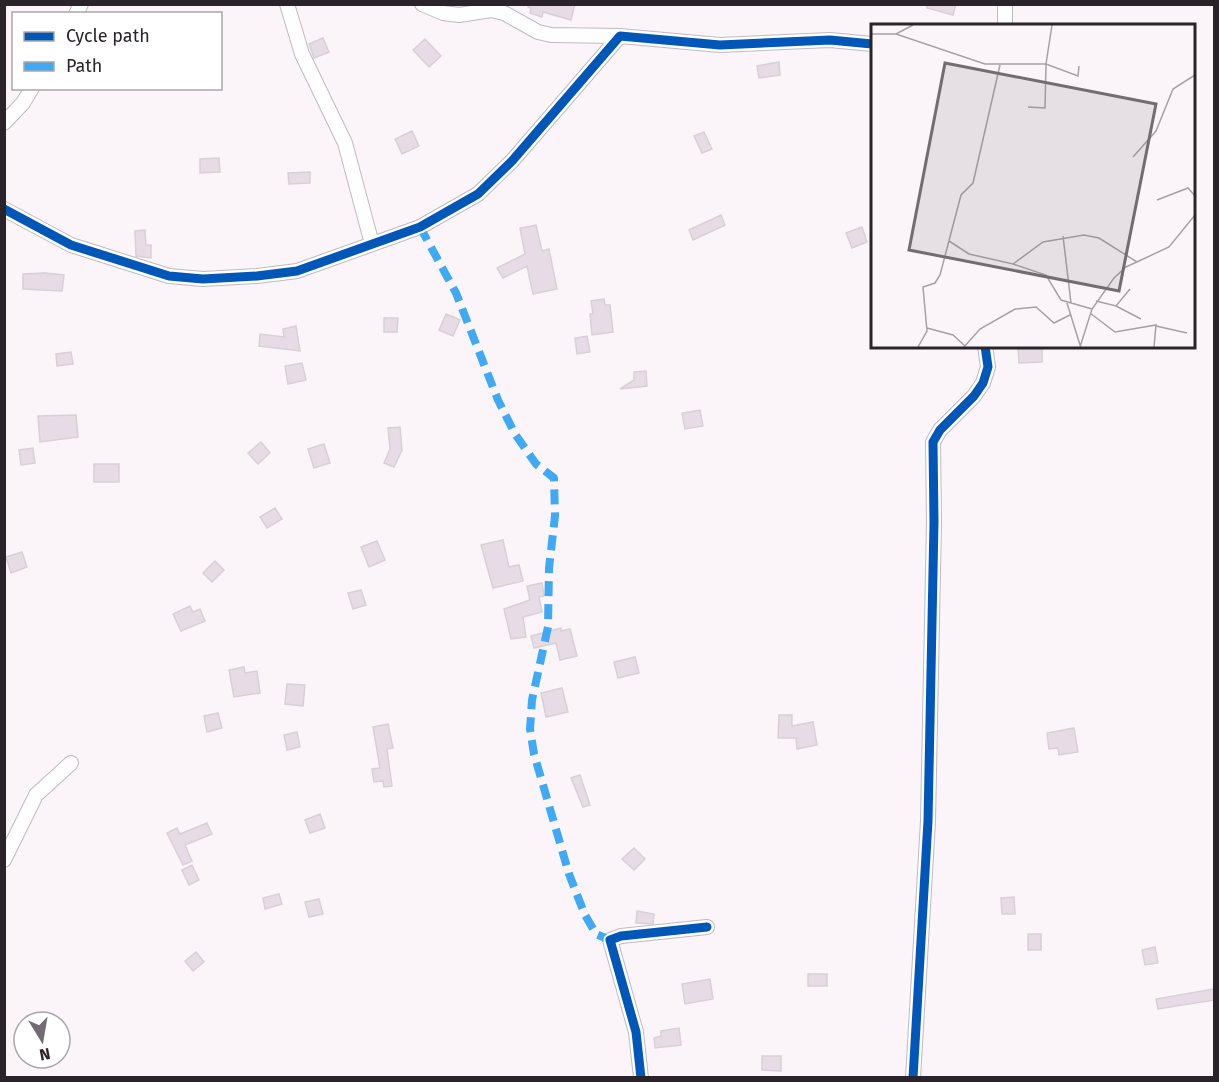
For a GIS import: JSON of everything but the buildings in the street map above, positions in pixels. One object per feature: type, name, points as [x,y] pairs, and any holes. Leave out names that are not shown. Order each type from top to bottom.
[{"type":"street","points":[[287,4],[302,54],[345,143],[372,244]]},
{"type":"street","points":[[422,4],[442,14],[467,14],[491,10],[504,13],[538,32],[551,35],[620,36],[720,45],[830,40],[871,44]]},
{"type":"street","points":[[1005,4],[1005,24]]},
{"type":"street","points":[[4,209],[71,245],[169,276],[202,279],[297,271],[420,227],[478,194],[512,161],[620,36]]},
{"type":"street","points":[[4,123],[23,103],[31,90]]},
{"type":"street","points":[[913,1077],[928,821],[934,522],[933,442],[940,430],[974,396],[983,383],[988,367],[985,348]]},
{"type":"street","points":[[4,860],[36,795],[70,763]]},
{"type":"street","points":[[641,1077],[636,1032],[610,940],[621,936],[706,927]]},
{"type":"marked path","points":[[420,227],[456,293],[498,400],[515,434],[536,464],[554,478],[555,516],[549,568],[548,627],[532,700],[530,729],[534,754],[569,874],[585,915],[596,934],[610,940]]},
{"type":"cycle path","points":[[4,209],[71,245],[169,276],[203,279],[297,271],[420,227],[478,194],[512,161],[620,36],[720,45],[830,40],[871,44]]},
{"type":"cycle path","points":[[913,1078],[928,821],[934,522],[933,442],[940,430],[974,396],[983,383],[988,367],[985,348]]},
{"type":"cycle path","points":[[641,1078],[636,1032],[610,940],[621,936],[707,927]]}]
